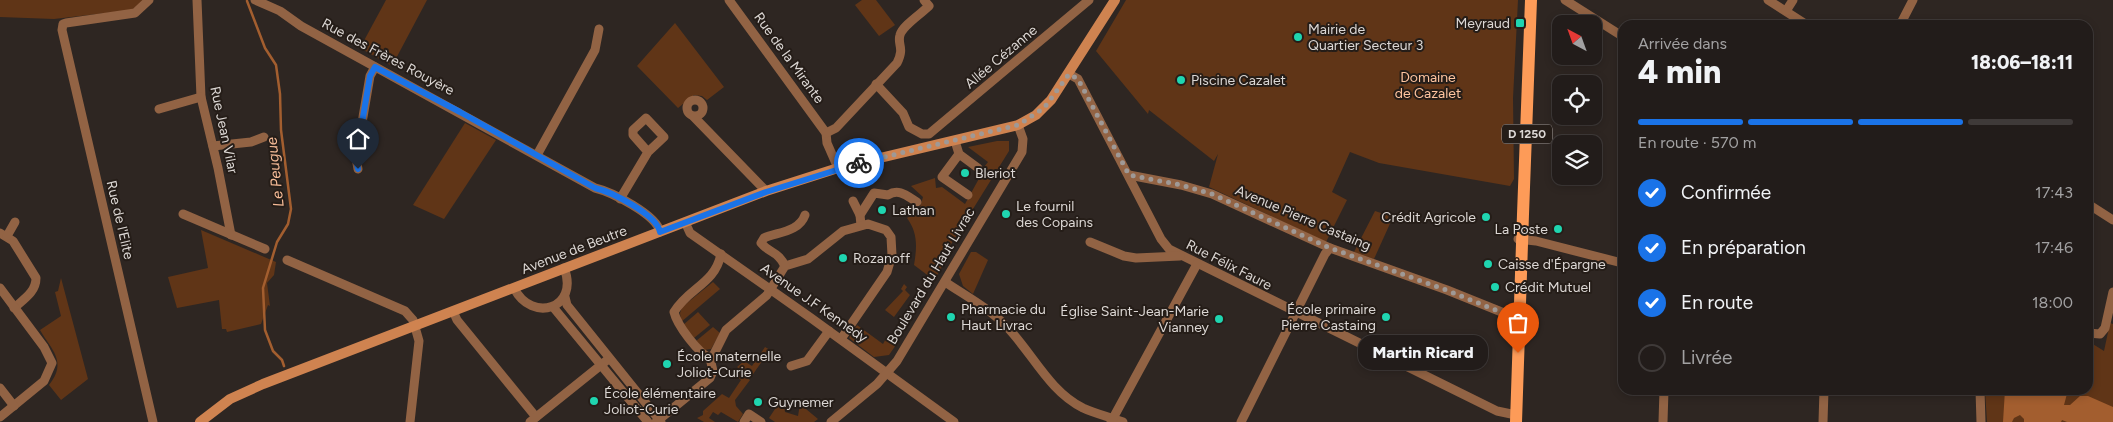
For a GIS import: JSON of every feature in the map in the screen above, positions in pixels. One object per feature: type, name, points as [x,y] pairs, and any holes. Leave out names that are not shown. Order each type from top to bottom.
[{"type":"main road","name":"D 1250","points":[[1516,419],[1525,0]]},
{"type":"main road","name":"D 1250","points":[[1520,239],[1531,0]]},
{"type":"street","name":"Rue de l'Elite","points":[[149,0],[135,13],[63,24],[62,30],[153,422]]},
{"type":"street","name":"Rue Jean Vilar","points":[[197,0],[201,97],[231,235]]},
{"type":"street","name":"Rue des Frères Rouyère","points":[[255,0],[280,12],[301,26],[595,188],[620,199],[653,219],[659,226],[660,232]]},
{"type":"street","name":"Rue de la Mirante","points":[[729,0],[826,133],[827,144],[838,168]]},
{"type":"street","points":[[826,133],[836,128],[898,63],[902,53],[899,36],[904,28],[929,6],[924,0]]},
{"type":"street","name":"Allée Cézanne","points":[[876,84],[903,113],[909,127],[922,134],[929,134],[1090,0]]},
{"type":"street","name":"Avenue de Beutre","points":[[200,422],[219,406],[248,390],[766,192],[838,168],[1018,125],[1044,108],[1069,74],[1115,0]]},
{"type":"street","points":[[1566,0],[1618,33]]},
{"type":"street","points":[[1768,0],[1800,20]]},
{"type":"street","points":[[1786,11],[1793,0]]},
{"type":"street","points":[[1903,20],[1913,0]]},
{"type":"street","points":[[537,155],[595,50],[599,29]]},
{"type":"street","points":[[358,169],[356,158],[370,76],[375,67]]},
{"type":"street","name":"Rue Félix Faure","points":[[1069,74],[1078,79],[1129,175],[1160,239],[1169,249],[1296,313],[1516,419]]},
{"type":"street","points":[[159,109],[201,97]]},
{"type":"street","points":[[694,117],[766,192]]},
{"type":"street","name":"Boulevard du Haut Livrac","points":[[831,422],[888,374],[1022,152],[1023,139],[1018,125]]},
{"type":"street","points":[[213,146],[251,142],[264,137]]},
{"type":"street","points":[[955,141],[958,154],[978,168]]},
{"type":"street","points":[[620,199],[648,152]]},
{"type":"street","points":[[958,154],[942,177],[968,195]]},
{"type":"street","name":"Avenue Pierre Castaing","points":[[1129,175],[1181,185],[1212,194],[1330,248],[1446,290],[1518,319]]},
{"type":"street","points":[[860,214],[874,193],[888,195],[893,192],[902,192],[917,202]]},
{"type":"street","points":[[853,201],[860,214],[861,225]]},
{"type":"street","points":[[2093,207],[2113,220]]},
{"type":"street","points":[[183,214],[265,249]]},
{"type":"street","points":[[785,266],[774,251],[765,248],[761,243],[764,238],[778,235],[795,227],[803,221],[805,215]]},
{"type":"street","points":[[14,308],[31,293],[36,285],[36,278],[13,241],[3,235],[15,222]]},
{"type":"street","name":"Avenue J.F Kennedy","points":[[685,222],[690,233],[954,422]]},
{"type":"street","points":[[710,358],[726,330],[767,295],[785,266],[808,259],[835,235],[868,224],[886,230],[891,237],[892,254],[887,272],[840,339]]},
{"type":"street","points":[[1520,239],[1536,241],[1618,262]]},
{"type":"street","points":[[1090,242],[1124,256],[1136,258],[1180,256]]},
{"type":"street","points":[[1241,422],[1330,248]]},
{"type":"street","points":[[564,268],[568,277],[565,297],[567,305],[658,421],[710,378],[714,371],[710,358],[703,355],[676,320],[674,312],[679,303],[714,273],[721,254]]},
{"type":"street","points":[[286,260],[405,312],[415,325],[419,340],[413,422]]},
{"type":"street","points":[[1112,420],[1197,264]]},
{"type":"street","points":[[945,282],[991,312],[1006,326],[1026,348],[1046,377],[1064,394],[1083,408],[1112,420],[1123,422]]},
{"type":"street","points":[[0,288],[44,347],[52,363],[44,381],[0,417]]},
{"type":"street","points":[[514,288],[518,296],[535,308],[553,307],[565,297]]},
{"type":"street","points":[[2093,333],[2100,334],[2105,328],[2113,292]]},
{"type":"street","points":[[553,307],[648,422]]},
{"type":"street","points":[[453,311],[457,320],[533,420],[610,358]]},
{"type":"street","points":[[791,366],[807,361],[829,331]]},
{"type":"street","points":[[0,388],[14,406]]},
{"type":"street","points":[[1663,422],[1664,395]]},
{"type":"street","points":[[1823,422],[1824,395]]},
{"type":"street","points":[[1980,395],[1981,422]]},
{"type":"street","points":[[744,422],[749,414],[761,422]]},
{"type":"green space","points":[[0,0],[144,0],[132,10],[54,19],[0,17]]},
{"type":"green space","points":[[386,0],[427,0],[392,66],[360,48]]},
{"type":"green space","points":[[862,0],[876,0],[895,25],[879,36],[855,5]]},
{"type":"green space","name":"Domaine de Cazalet","points":[[1126,0],[1518,0],[1513,98],[1514,179],[1510,186],[1379,163],[1350,152],[1332,192],[1347,200],[1326,242],[1209,187],[1218,154],[1214,161],[1149,110],[1148,114],[1096,51]]},
{"type":"green space","points":[[675,23],[724,87],[707,100],[702,96],[694,95],[678,108],[637,66]]},
{"type":"green space","points":[[465,123],[496,140],[444,219],[413,205]]},
{"type":"green space","points":[[997,141],[1009,141],[1009,151],[945,254],[941,269],[934,280],[914,265],[916,240],[907,218],[919,210],[923,197],[911,186],[935,178],[936,188],[942,187],[965,204],[981,175],[980,172],[988,162],[968,147]]},
{"type":"green space","points":[[1375,211],[1393,217],[1374,259],[1354,252]]},
{"type":"green space","points":[[201,230],[276,262],[274,275],[267,283],[270,306],[268,305],[261,324],[227,332],[226,329],[222,329],[219,300],[177,308],[168,277],[208,268]]},
{"type":"green space","points":[[971,252],[976,252],[988,260],[973,294],[963,286],[959,274]]},
{"type":"green space","points":[[61,278],[88,379],[61,400],[49,385],[55,377],[57,369],[56,356],[40,330],[61,316],[55,292],[58,291]]},
{"type":"green space","points":[[713,282],[720,289],[681,322],[680,313],[682,307]]},
{"type":"green space","points":[[904,284],[907,287],[905,290],[910,295],[894,317],[885,310],[903,291],[901,289]]},
{"type":"green space","points":[[698,312],[710,325],[694,338],[683,325]]},
{"type":"green space","points":[[2110,323],[2113,324],[2113,422],[1987,422],[1985,395],[2093,395],[2093,344],[2104,351]]},
{"type":"green space","points":[[857,325],[883,344],[888,335],[898,342],[889,355],[874,357],[849,338]]},
{"type":"green space","points":[[713,327],[720,333],[711,349],[704,350],[696,341]]},
{"type":"green space","points":[[765,347],[770,350],[751,377],[737,367],[744,361],[752,366]]},
{"type":"green space","points":[[735,370],[750,380],[735,400],[736,406],[743,414],[738,422],[721,412],[718,415],[713,412],[709,418],[715,422],[704,422],[697,418],[703,415],[703,411],[722,394],[729,398],[741,380],[733,374]]},
{"type":"green space","points":[[781,400],[784,403],[785,412],[798,416],[800,404],[818,419],[814,422],[775,422],[769,418]]},
{"type":"shaded area","points":[[2005,395],[2067,395],[2064,405],[2070,405],[2080,396],[2088,396],[2113,407],[2113,422],[2067,422],[2062,420],[2061,422],[2024,422],[2020,415],[2014,418],[2012,422],[2003,422]]},
{"type":"waterway","name":"Le Peugue","points":[[247,1],[265,48],[276,65],[280,94],[281,130],[291,209],[288,224],[277,242],[263,288],[265,330],[273,351],[282,360],[284,366]]},
{"type":"way so far","points":[[859,163],[1018,125],[1029,120],[1044,108],[1069,74],[1078,79],[1129,175],[1181,185],[1212,194],[1330,248],[1446,290],[1518,319],[1518,353]]},
{"type":"place","name":"Meyraud","points":[[1520,23]]},
{"type":"place","name":"Mairie de Quartier Secteur 3","points":[[1298,37]]},
{"type":"place","name":"Piscine Cazalet","points":[[1181,80]]},
{"type":"place","name":"Bleriot","points":[[965,173]]},
{"type":"place","name":"Lathan","points":[[882,210]]},
{"type":"place","name":"Le fournil des Copains","points":[[1006,214]]},
{"type":"place","name":"Crédit Agricole","points":[[1486,217]]},
{"type":"place","name":"La Poste","points":[[1558,229]]},
{"type":"place","name":"Rozanoff","points":[[843,258]]},
{"type":"place","name":"Caisse d'Épargne","points":[[1488,264]]},
{"type":"place","name":"Crédit Mutuel","points":[[1495,287]]},
{"type":"place","name":"Pharmacie du Haut Livrac","points":[[951,317]]},
{"type":"place","name":"École primaire Pierre Castaing","points":[[1386,317]]},
{"type":"place","name":"Église Saint-Jean-Marie Vianney","points":[[1219,319]]},
{"type":"place","name":"Martin Ricard","points":[[1518,353]]},
{"type":"place","name":"École maternelle Joliot-Curie","points":[[667,364]]},
{"type":"place","name":"École élémentaire Joliot-Curie","points":[[594,401]]},
{"type":"place","name":"Guynemer","points":[[758,402]]},
{"type":"route","points":[[358,169],[356,158],[370,76],[375,67],[460,112],[595,188],[611,193],[653,219],[659,226],[660,232],[796,181],[859,163]]}]
